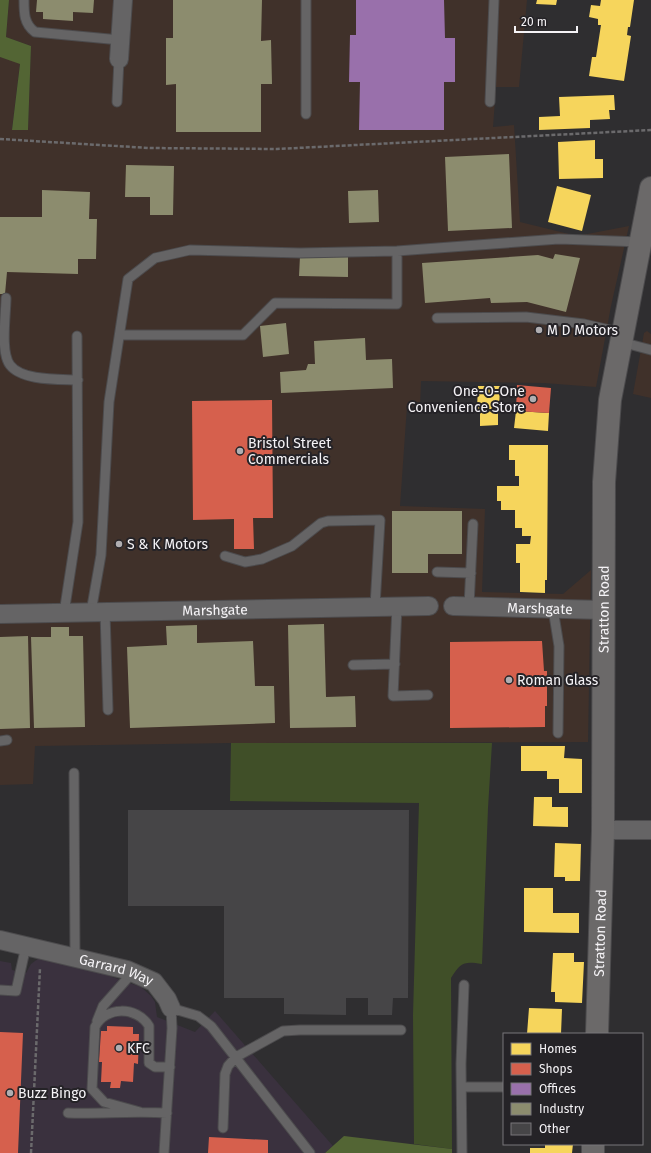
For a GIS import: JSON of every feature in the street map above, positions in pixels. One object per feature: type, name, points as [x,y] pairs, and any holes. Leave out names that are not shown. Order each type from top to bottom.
[{"type":"street","points":[[119,59],[122,0]]},
{"type":"street","name":"Stratton Road","points":[[597,1033],[603,830],[605,668],[603,610],[604,482],[608,424],[622,337],[651,188]]},
{"type":"street","name":"Marshgate","points":[[0,614],[429,606]]},
{"type":"street","name":"Marshgate","points":[[461,606],[603,610]]},
{"type":"street","points":[[603,830],[651,830]]},
{"type":"street","name":"Garrard Way","points":[[0,940],[25,954],[75,957],[133,972],[154,982],[167,999],[171,1008]]},
{"type":"lane","points":[[24,0],[24,14],[26,22],[35,32],[120,40]]},
{"type":"lane","points":[[306,0],[306,114]]},
{"type":"lane","points":[[490,102],[494,0]]},
{"type":"lane","points":[[117,102],[119,59]]},
{"type":"lane","points":[[108,710],[98,612],[109,402],[128,279],[154,258],[190,250],[300,253],[397,251],[559,239],[641,242]]},
{"type":"lane","points":[[120,335],[243,334],[274,303],[397,304],[397,251]]},
{"type":"lane","points":[[6,298],[4,349],[9,365],[20,373],[40,378],[78,380]]},
{"type":"lane","points":[[437,318],[526,317],[584,324],[622,337],[651,350]]},
{"type":"lane","points":[[64,613],[78,522],[77,336]]},
{"type":"lane","points":[[225,556],[245,562],[253,562],[292,546],[321,523],[328,520],[380,520],[375,606]]},
{"type":"lane","points":[[461,606],[471,573],[473,524]]},
{"type":"lane","points":[[437,572],[471,573]]},
{"type":"lane","points":[[397,606],[393,696],[428,695]]},
{"type":"lane","points":[[553,609],[559,646],[558,733]]},
{"type":"lane","points":[[354,665],[395,664]]},
{"type":"lane","points":[[74,773],[75,957]]},
{"type":"lane","points":[[0,990],[16,991],[25,954]]},
{"type":"lane","points":[[133,972],[103,1006],[95,1027],[92,1089],[104,1102],[140,1112]]},
{"type":"lane","points":[[462,1153],[464,985]]},
{"type":"lane","points":[[164,1153],[170,1067],[171,1008],[188,1012],[206,1021],[310,1153]]},
{"type":"lane","points":[[97,1023],[103,1017],[113,1012],[130,1012],[140,1016],[149,1026],[149,1063],[155,1067],[170,1067]]},
{"type":"lane","points":[[223,1128],[225,1074],[228,1066],[236,1058],[283,1031],[401,1030]]},
{"type":"lane","points":[[462,1087],[503,1087]]},
{"type":"lane","points":[[68,1113],[167,1113]]},
{"type":"path","points":[[0,139],[149,148],[277,149],[651,130]]},
{"type":"path","points":[[25,954],[40,965],[31,1153]]},
{"type":"shaded area","points":[[9,0],[527,0],[519,87],[496,87],[493,127],[514,125],[520,222],[577,236],[629,226],[611,306],[596,387],[544,383],[421,381],[420,407],[407,406],[400,506],[485,509],[482,592],[563,594],[591,570],[588,742],[231,743],[35,746],[33,784],[0,785],[0,57],[20,63],[12,129],[28,130],[31,46],[6,37]]},
{"type":"shaded area","points":[[647,331],[651,334],[651,398],[633,394],[644,333]]},
{"type":"shaded area","points":[[39,958],[101,973],[141,987],[155,1002],[157,1017],[195,1032],[215,1011],[333,1146],[325,1153],[0,1153],[0,961],[11,963],[12,970],[26,973],[31,964]]},
{"type":"green space","points":[[0,0],[9,0],[6,37],[31,46],[28,130],[12,130],[20,64],[0,57]]},
{"type":"green space","points":[[231,743],[492,743],[482,964],[464,964],[460,966],[451,978],[452,1149],[414,1144],[413,1015],[419,803],[230,801]]},
{"type":"green space","points":[[344,1136],[452,1149],[452,1153],[325,1153]]},
{"type":"building: Homes","points":[[537,0],[557,0],[556,5],[536,4]]},
{"type":"building: Homes","points":[[601,0],[634,0],[630,27],[628,27],[627,35],[631,36],[624,81],[589,76],[592,57],[596,57],[601,25],[598,25],[598,19],[589,17],[591,5],[600,6]]},
{"type":"building: Homes","points":[[614,95],[615,110],[609,110],[610,119],[590,120],[590,128],[539,130],[539,117],[560,116],[559,97]]},
{"type":"building: Homes","points":[[595,140],[595,159],[603,159],[603,178],[559,179],[558,142]]},
{"type":"building: Homes","points":[[557,186],[591,195],[582,231],[548,222]]},
{"type":"building: Homes","points":[[478,386],[500,386],[499,409],[477,409]]},
{"type":"building: Homes","points":[[498,411],[498,425],[480,426],[480,412]]},
{"type":"building: Homes","points":[[516,411],[549,413],[548,431],[514,428]]},
{"type":"building: Homes","points":[[509,445],[548,445],[547,580],[545,580],[545,593],[520,592],[520,563],[516,563],[516,544],[530,544],[531,536],[522,536],[522,528],[515,528],[515,510],[501,510],[501,501],[497,501],[497,486],[519,486],[519,476],[515,476],[515,460],[509,460]]},
{"type":"building: Homes","points":[[521,746],[565,746],[564,758],[582,759],[582,793],[559,793],[559,779],[547,779],[547,771],[521,771]]},
{"type":"building: Homes","points":[[534,797],[552,797],[552,807],[568,807],[568,827],[533,826]]},
{"type":"building: Homes","points":[[555,843],[581,844],[580,881],[565,881],[565,877],[554,877]]},
{"type":"building: Homes","points":[[524,888],[553,888],[553,913],[579,913],[579,933],[524,932]]},
{"type":"building: Homes","points":[[553,953],[574,953],[574,962],[584,962],[582,1003],[555,1002],[555,992],[551,992]]},
{"type":"building: Homes","points":[[529,1008],[562,1009],[561,1033],[527,1033]]},
{"type":"building: Homes","points":[[545,1145],[573,1145],[572,1153],[530,1153],[530,1148],[545,1148]]},
{"type":"building: Shops","name":"One-O-One Convenience Store","points":[[517,385],[551,388],[549,413],[516,411]]},
{"type":"building: Shops","points":[[272,400],[273,518],[253,518],[254,549],[234,549],[234,519],[193,520],[192,401]]},
{"type":"building: Shops","points":[[542,641],[544,671],[547,671],[547,706],[545,706],[545,727],[450,728],[450,642]]},
{"type":"building: Shops","name":"KFC","points":[[107,1026],[133,1027],[133,1034],[139,1034],[138,1064],[134,1063],[133,1082],[121,1081],[120,1088],[110,1088],[111,1082],[101,1082],[102,1062],[99,1062],[101,1031],[107,1031]]},
{"type":"building: Shops","name":"Buzz Bingo","points":[[0,1032],[23,1033],[18,1153],[0,1153]]},
{"type":"building: Shops","points":[[209,1137],[268,1140],[268,1153],[208,1153]]},
{"type":"building: Offices","points":[[356,0],[444,0],[445,38],[455,38],[455,82],[444,82],[444,130],[359,130],[360,82],[349,82],[350,35],[356,35]]},
{"type":"building: Industry","points":[[37,0],[94,0],[93,13],[73,12],[73,21],[43,19],[43,12],[36,12]]},
{"type":"building: Industry","points":[[173,0],[262,0],[261,41],[271,40],[272,84],[261,84],[261,132],[176,132],[176,84],[166,85],[166,38],[173,38]]},
{"type":"building: Industry","points":[[509,154],[512,228],[448,231],[445,157]]},
{"type":"building: Industry","points":[[126,165],[174,166],[173,215],[150,215],[150,197],[125,197]]},
{"type":"building: Industry","points":[[42,190],[90,192],[89,219],[97,219],[96,259],[78,259],[78,274],[7,272],[5,294],[0,294],[0,217],[42,217]]},
{"type":"building: Industry","points":[[378,190],[379,222],[349,223],[348,191]]},
{"type":"building: Industry","points":[[555,254],[580,258],[566,312],[527,302],[491,303],[490,298],[425,303],[422,263],[538,255],[553,259]]},
{"type":"building: Industry","points":[[300,256],[348,257],[348,277],[299,276]]},
{"type":"building: Industry","points":[[286,323],[289,354],[263,357],[260,326]]},
{"type":"building: Industry","points":[[365,338],[366,360],[392,359],[393,388],[281,393],[280,372],[306,370],[308,364],[315,364],[314,341]]},
{"type":"building: Industry","points":[[392,511],[462,511],[462,554],[428,554],[428,573],[392,573]]},
{"type":"building: Industry","points":[[324,624],[326,697],[355,696],[356,727],[290,728],[288,625]]},
{"type":"building: Industry","points":[[197,625],[197,643],[253,641],[255,686],[274,686],[275,723],[130,728],[127,647],[167,645],[166,626]]},
{"type":"building: Industry","points":[[51,627],[69,627],[69,636],[83,636],[85,727],[34,728],[31,637],[51,637]]},
{"type":"building: Industry","points":[[28,636],[30,728],[0,729],[0,637]]},
{"type":"building: Other","points":[[128,810],[409,810],[408,998],[393,998],[392,1015],[368,1015],[368,998],[346,998],[346,1015],[284,1014],[284,998],[224,998],[224,906],[128,906]]},
{"type":"place","name":"M D Motors","points":[[539,330]]},
{"type":"place","name":"One-O-One Convenience Store","points":[[533,399]]},
{"type":"place","name":"Bristol Street Commercials","points":[[240,451]]},
{"type":"place","name":"S & K Motors","points":[[119,544]]},
{"type":"place","name":"Roman Glass","points":[[509,680]]},
{"type":"place","name":"KFC","points":[[119,1048]]},
{"type":"place","name":"Buzz Bingo","points":[[10,1093]]}]
